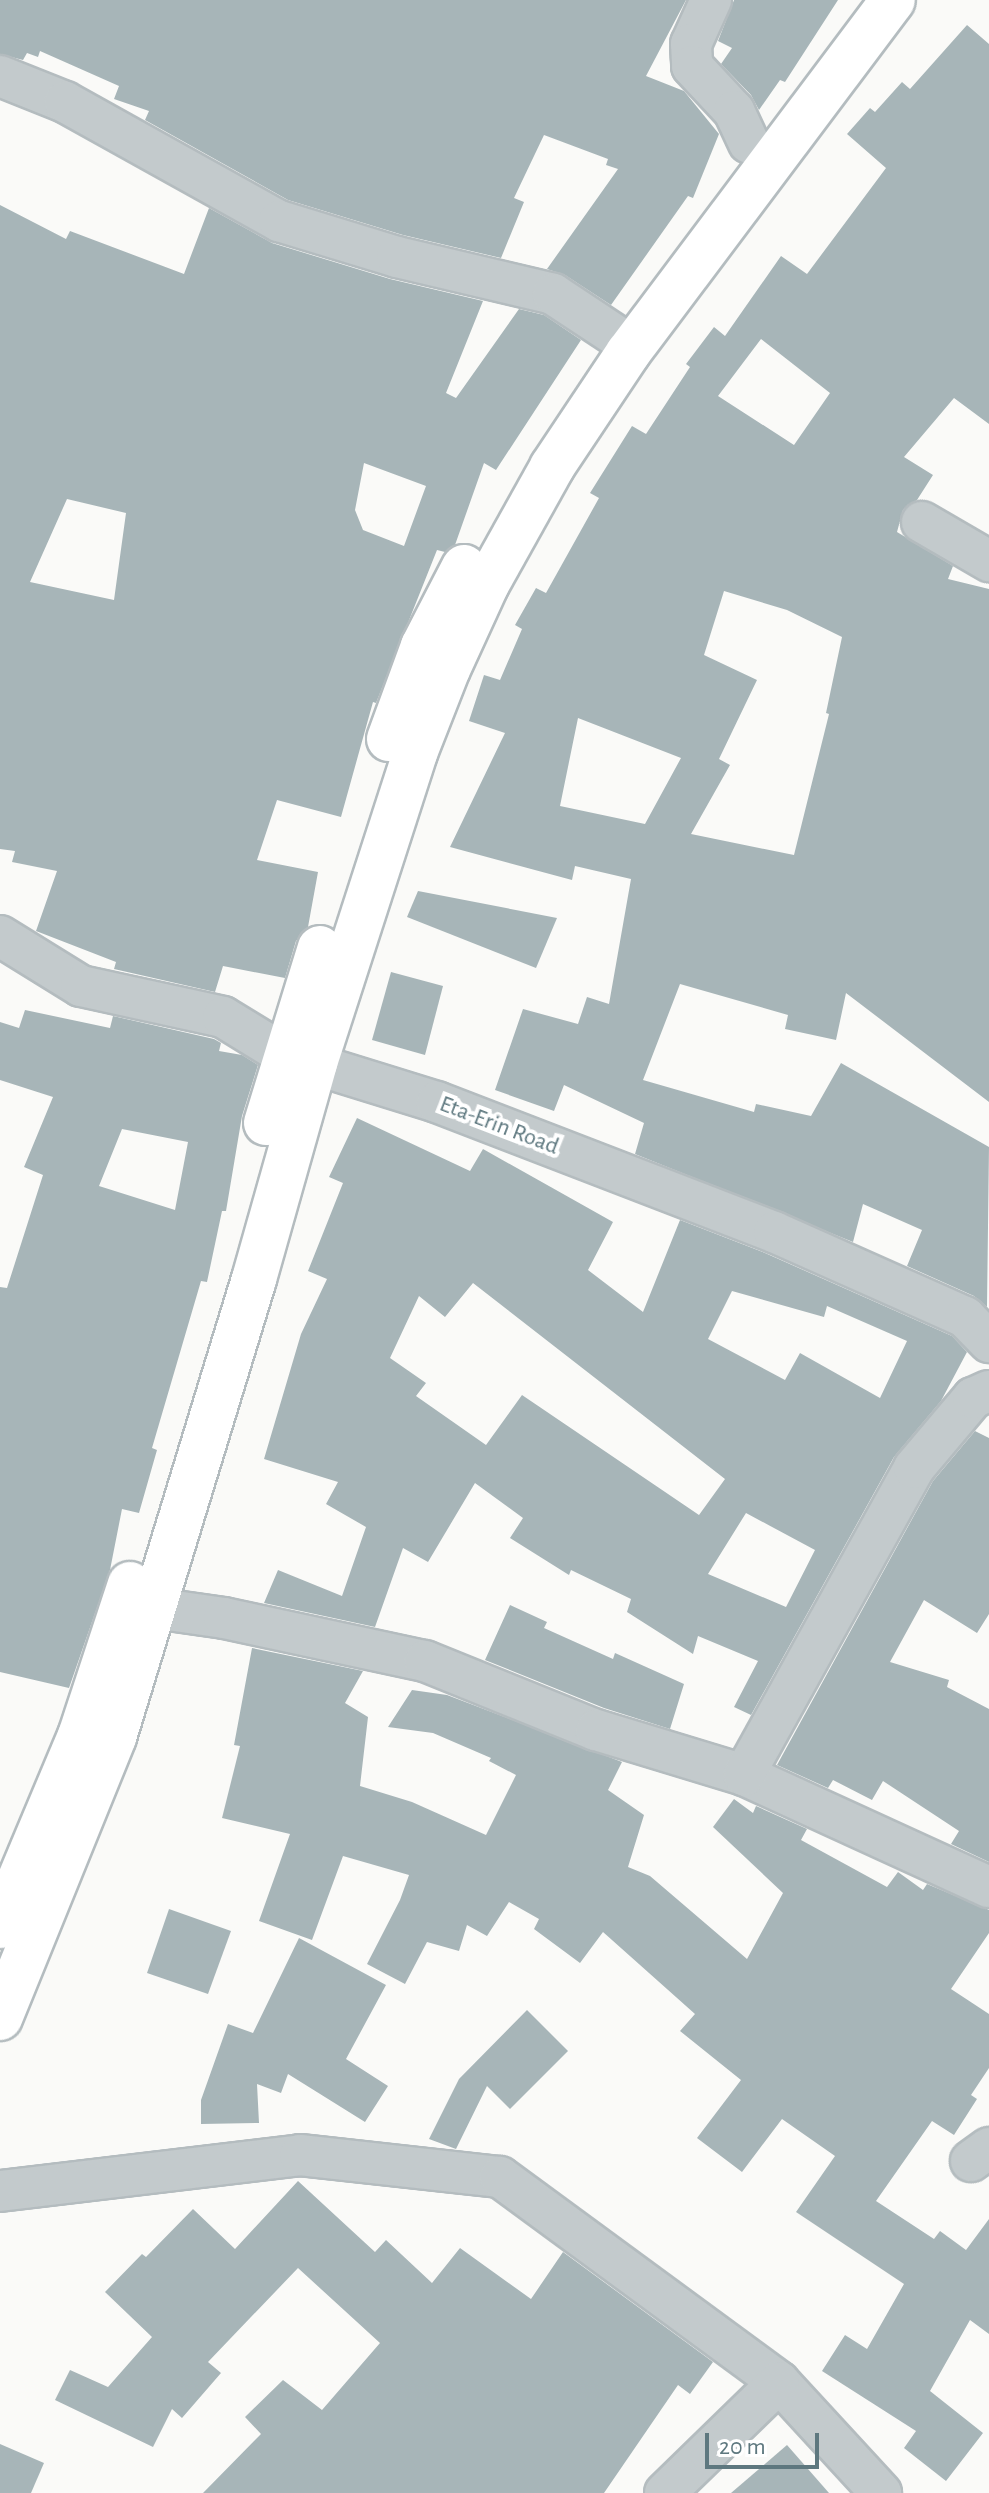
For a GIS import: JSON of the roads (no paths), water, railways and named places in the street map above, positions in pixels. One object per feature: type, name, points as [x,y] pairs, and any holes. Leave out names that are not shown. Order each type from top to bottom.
[{"type":"main road","points":[[0,2018],[114,1737],[154,1608],[300,1059],[423,646],[500,498],[557,408],[615,335],[652,275],[856,0]]},
{"type":"main road","points":[[0,1926],[80,1736],[220,1289],[300,1059],[415,753],[487,584],[552,467],[628,353],[893,0]]},
{"type":"street","points":[[711,0],[691,44],[692,66],[734,111],[749,143]]},
{"type":"street","points":[[0,76],[65,102],[279,221],[397,257],[553,294],[615,335]]},
{"type":"street","points":[[922,522],[989,561]]},
{"type":"street","name":"Eta-Erin Road","points":[[0,936],[81,986],[223,1017],[300,1059],[437,1102],[774,1232],[965,1317],[989,1342]]},
{"type":"street","points":[[744,1775],[914,1468],[973,1398],[989,1391]]},
{"type":"street","points":[[154,1608],[224,1618],[425,1661],[596,1730],[744,1775],[989,1887]]},
{"type":"street","points":[[0,2191],[300,2155],[500,2177],[779,2382],[881,2493]]},
{"type":"street","points":[[665,2493],[779,2382]]}]
